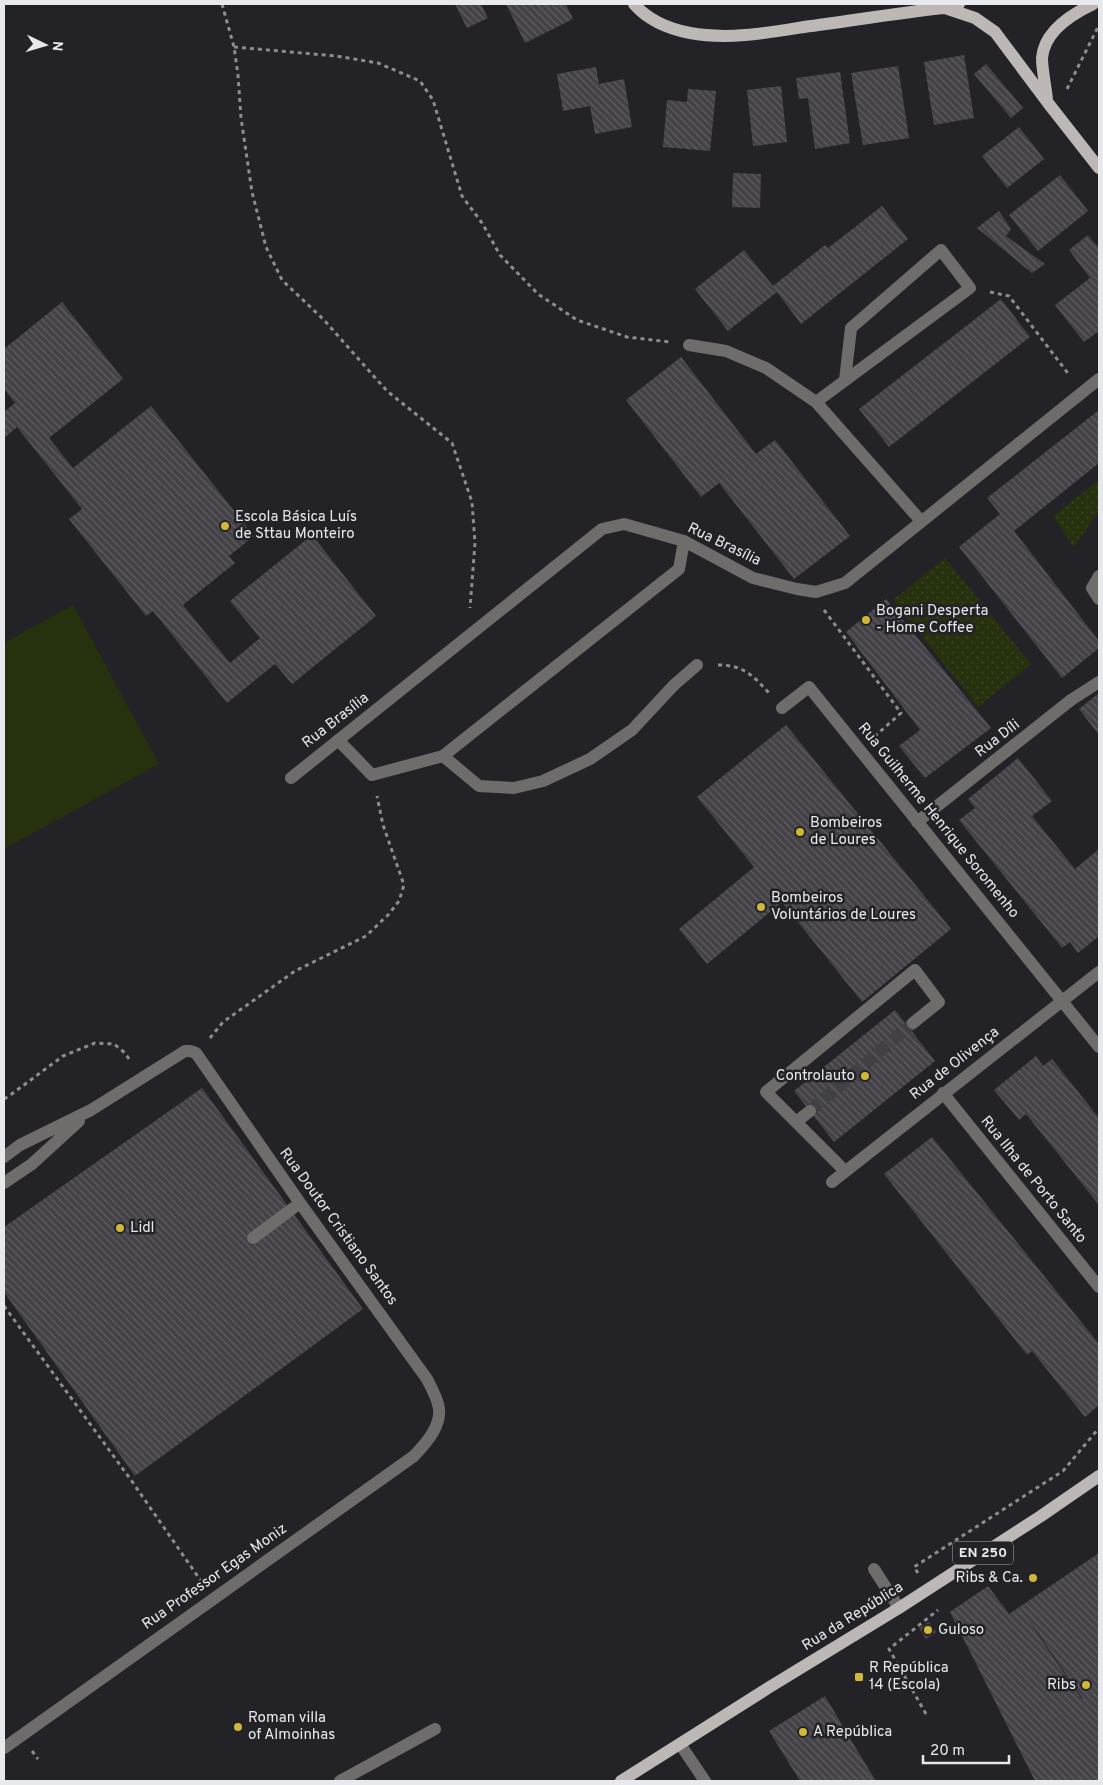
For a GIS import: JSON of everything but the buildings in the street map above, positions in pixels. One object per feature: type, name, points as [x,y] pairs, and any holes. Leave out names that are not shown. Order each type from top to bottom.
[{"type":"main road","points":[[634,4],[638,9],[662,25],[691,33],[730,36],[775,32],[944,8],[959,4]]},
{"type":"main road","points":[[1048,103],[1042,57],[1050,37],[1062,22],[1093,4]]},
{"type":"main road","points":[[944,8],[975,18],[995,32],[1099,168]]},
{"type":"main road","name":"Rua da República","points":[[621,1781],[899,1608],[1099,1476]]},
{"type":"street","points":[[816,402],[970,288],[941,250],[851,328],[845,380]]},
{"type":"street","points":[[689,345],[726,351],[766,368],[816,402],[922,521]]},
{"type":"street","name":"Rua Brasília","points":[[290,778],[468,638],[602,529],[624,524],[684,541],[753,578],[816,592],[845,583],[1099,379]]},
{"type":"street","points":[[338,740],[372,776],[443,756],[679,569],[684,541]]},
{"type":"street","points":[[1099,576],[1092,588],[1099,599]]},
{"type":"street","points":[[443,756],[479,786],[514,788],[543,782],[590,759],[632,730],[674,685],[698,665]]},
{"type":"street","name":"Rua Díli","points":[[917,822],[1018,744],[1071,700],[1099,682]]},
{"type":"street","name":"Rua Guilherme Henrique Soromenho","points":[[782,708],[809,687],[1099,1047]]},
{"type":"street","points":[[845,1171],[766,1092],[915,970],[939,1002],[913,1023]]},
{"type":"street","name":"Rua de Olivença","points":[[832,1182],[942,1093],[1099,972]]},
{"type":"street","points":[[4,1157],[20,1145],[91,1110],[185,1051],[196,1054]]},
{"type":"street","name":"Rua Doutor Cristiano Santos","points":[[196,1054],[300,1203],[427,1379],[439,1406],[437,1425]]},
{"type":"street","name":"Rua Ilha de Porto Santo","points":[[942,1093],[1099,1287]]},
{"type":"street","points":[[4,1183],[32,1164],[91,1110]]},
{"type":"street","points":[[796,1122],[810,1111]]},
{"type":"street","points":[[253,1238],[300,1203]]},
{"type":"street","name":"Rua Professor Egas Moniz","points":[[4,1748],[414,1456],[430,1439],[437,1425]]},
{"type":"street","points":[[874,1569],[899,1608]]},
{"type":"street","points":[[340,1781],[435,1729]]},
{"type":"street","points":[[680,1744],[706,1781]]},
{"type":"path","points":[[222,4],[234,47],[241,118],[252,192],[266,247],[282,280],[324,320],[387,391],[452,443],[472,502],[475,543],[468,638]]},
{"type":"path","points":[[1048,103],[1064,96],[1099,25]]},
{"type":"path","points":[[234,47],[336,56],[378,63],[420,81],[433,100],[462,196],[482,222],[500,255],[538,294],[577,320],[627,337],[689,345]]},
{"type":"path","points":[[970,288],[1010,296],[1082,393]]},
{"type":"path","points":[[834,625],[901,713],[859,750]]},
{"type":"path","points":[[698,665],[732,665],[751,674],[782,708]]},
{"type":"path","points":[[196,1054],[224,1022],[295,971],[366,936],[389,914],[399,901],[404,885],[383,825],[372,776]]},
{"type":"path","points":[[4,1098],[64,1056],[95,1043],[114,1044],[125,1053],[143,1078]]},
{"type":"path","points":[[4,1306],[131,1480],[213,1598]]},
{"type":"path","points":[[921,1578],[914,1567],[1063,1471],[1099,1428]]},
{"type":"path","points":[[926,1714],[889,1649],[941,1608]]},
{"type":"green space","points":[[1099,480],[1099,511],[1074,547],[1053,516]]},
{"type":"green space","points":[[945,558],[1031,664],[978,707],[893,600]]},
{"type":"green space","points":[[73,605],[159,764],[4,849],[4,643]]},
{"type":"tunnel","points":[[810,1111],[913,1023]]},
{"type":"place","name":"Escola Básica Luís de Sttau Monteiro","points":[[225,526]]},
{"type":"place","name":"Bogani Desperta - Home Coffee","points":[[866,620]]},
{"type":"place","name":"Bombeiros de Loures","points":[[800,832]]},
{"type":"place","name":"Bombeiros Voluntários de Loures","points":[[761,907]]},
{"type":"place","name":"Controlauto","points":[[865,1076]]},
{"type":"place","name":"Lidl","points":[[120,1228]]},
{"type":"place","name":"Ribs & Ca.","points":[[1033,1578]]},
{"type":"place","name":"Guloso","points":[[928,1630]]},
{"type":"place","name":"R República 14 (Escola)","points":[[859,1677]]},
{"type":"place","name":"Ribs","points":[[1086,1685]]},
{"type":"place","name":"Roman villa of Almoinhas","points":[[238,1727]]},
{"type":"place","name":"A República","points":[[803,1732]]}]
